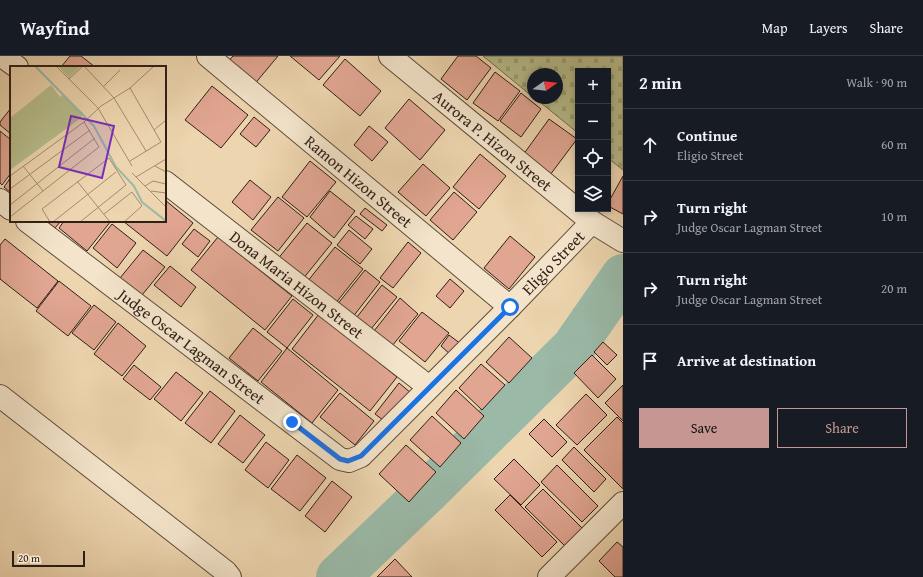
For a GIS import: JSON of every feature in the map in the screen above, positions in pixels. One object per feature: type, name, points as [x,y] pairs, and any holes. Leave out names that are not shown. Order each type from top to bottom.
[{"type":"street","points":[[2,56],[16,66]]},
{"type":"street","name":"Ramon Hizon Street","points":[[208,56],[510,307]]},
{"type":"street","name":"Aurora P. Hizon Street","points":[[390,56],[592,222],[620,239]]},
{"type":"street","name":"Dona Maria Hizon Street","points":[[166,183],[429,387]]},
{"type":"street","points":[[0,200],[10,208]]},
{"type":"street","name":"Judge Oscar Lagman Street","points":[[28,222],[340,459],[348,461],[361,456]]},
{"type":"street","name":"Eligio Street","points":[[361,456],[510,307],[592,222]]},
{"type":"street","points":[[0,396],[226,572],[230,577]]},
{"type":"street","points":[[550,577],[623,503]]},
{"type":"green space","points":[[483,56],[623,56],[623,170],[611,160],[611,68],[575,68],[575,131],[542,104],[563,104],[563,68],[527,68],[527,92]]},
{"type":"building","points":[[70,56],[81,56],[94,66],[62,66]]},
{"type":"building","points":[[233,56],[278,56],[253,86],[227,63]]},
{"type":"building","points":[[290,56],[340,56],[319,80]]},
{"type":"building","points":[[458,56],[476,56],[491,68],[467,100],[441,79]]},
{"type":"building","points":[[345,59],[381,91],[360,116],[323,85]]},
{"type":"building","points":[[495,72],[520,91],[498,121],[473,103]]},
{"type":"building","points":[[212,86],[248,115],[221,148],[185,120]]},
{"type":"building","points":[[521,93],[527,98],[527,104],[535,104],[541,109],[521,137],[500,121]]},
{"type":"building","points":[[409,99],[445,130],[420,160],[385,128]]},
{"type":"building","points":[[10,109],[10,133],[0,125],[0,122]]},
{"type":"building","points":[[254,117],[270,130],[256,147],[240,134]]},
{"type":"building","points":[[549,119],[575,138],[575,142],[550,175],[523,155]]},
{"type":"building","points":[[369,126],[388,142],[372,161],[354,145]]},
{"type":"building","points":[[0,131],[10,139],[10,174],[2,185],[0,183]]},
{"type":"building","points":[[480,154],[506,176],[479,209],[453,187]]},
{"type":"building","points":[[310,161],[336,182],[307,217],[282,197]]},
{"type":"building","points":[[423,164],[450,188],[426,216],[398,192]]},
{"type":"building","points":[[623,176],[623,214],[611,208],[611,198]]},
{"type":"building","points":[[10,178],[10,192],[4,187]]},
{"type":"building","points":[[250,180],[271,197],[253,220],[232,202]]},
{"type":"building","points":[[330,191],[355,211],[334,238],[310,217]]},
{"type":"building","points":[[454,192],[477,212],[453,240],[430,220]]},
{"type":"building","points":[[278,197],[304,218],[278,251],[251,230]]},
{"type":"building","points":[[166,201],[193,223],[167,256],[124,222],[166,222]]},
{"type":"building","points":[[365,208],[387,225],[382,231],[360,214]]},
{"type":"building","points":[[356,216],[373,229],[365,239],[348,225]]},
{"type":"building","points":[[47,222],[60,222],[55,228]]},
{"type":"building","points":[[63,222],[110,222],[87,251],[59,228]]},
{"type":"building","points":[[307,223],[332,243],[302,280],[277,260]]},
{"type":"building","points":[[112,224],[136,243],[117,268],[93,248]]},
{"type":"building","points":[[194,229],[210,241],[198,257],[182,244]]},
{"type":"building","points":[[349,230],[372,249],[360,264],[337,245]]},
{"type":"building","points":[[510,236],[535,257],[509,289],[484,268]]},
{"type":"building","points":[[218,237],[292,296],[265,330],[191,270]]},
{"type":"building","points":[[5,239],[58,281],[37,308],[0,279],[0,245]]},
{"type":"building","points":[[408,242],[421,253],[393,288],[380,278]]},
{"type":"building","points":[[335,247],[363,269],[335,304],[307,282]]},
{"type":"building","points":[[143,250],[165,267],[142,295],[120,278]]},
{"type":"building","points":[[170,266],[196,287],[181,307],[154,285]]},
{"type":"building","points":[[365,270],[380,282],[352,318],[336,306]]},
{"type":"building","points":[[450,279],[464,291],[450,308],[436,296]]},
{"type":"building","points":[[59,281],[91,306],[68,336],[36,311]]},
{"type":"building","points":[[382,285],[397,297],[371,329],[357,317]]},
{"type":"building","points":[[400,298],[418,314],[392,346],[374,331]]},
{"type":"building","points":[[293,299],[313,315],[287,348],[267,332]]},
{"type":"building","points":[[94,305],[116,322],[94,350],[72,333]]},
{"type":"building","points":[[422,312],[449,333],[425,362],[399,341]]},
{"type":"building","points":[[319,314],[397,377],[370,411],[292,349]]},
{"type":"building","points":[[118,323],[146,346],[122,376],[94,354]]},
{"type":"building","points":[[253,328],[282,351],[258,381],[229,358]]},
{"type":"building","points":[[449,335],[461,344],[452,356],[441,346]]},
{"type":"building","points":[[509,337],[532,358],[509,383],[486,362]]},
{"type":"building","points":[[603,342],[617,355],[607,365],[594,352]]},
{"type":"building","points":[[287,348],[338,390],[312,423],[261,382]]},
{"type":"building","points":[[592,355],[616,379],[598,398],[574,373]]},
{"type":"building","points":[[481,364],[505,385],[482,410],[459,388]]},
{"type":"building","points":[[134,365],[161,387],[150,400],[123,379]]},
{"type":"building","points":[[176,372],[203,393],[181,421],[154,399]]},
{"type":"building","points":[[399,383],[411,393],[387,423],[375,414]]},
{"type":"building","points":[[623,385],[623,421],[605,403]]},
{"type":"building","points":[[456,390],[484,416],[464,439],[436,413]]},
{"type":"building","points":[[210,391],[235,411],[211,443],[185,423]]},
{"type":"building","points":[[340,393],[374,421],[355,445],[320,417]]},
{"type":"building","points":[[586,394],[607,415],[577,445],[556,425]]},
{"type":"building","points":[[240,415],[265,435],[243,463],[218,444]]},
{"type":"building","points":[[432,416],[461,443],[440,467],[410,440]]},
{"type":"building","points":[[617,417],[623,423],[623,489],[584,450]]},
{"type":"building","points":[[544,419],[567,442],[552,457],[529,434]]},
{"type":"building","points":[[266,442],[289,460],[268,488],[245,470]]},
{"type":"building","points":[[406,445],[436,472],[409,502],[379,474]]},
{"type":"building","points":[[574,447],[606,479],[594,492],[562,460]]},
{"type":"building","points":[[297,455],[326,478],[300,511],[271,489]]},
{"type":"building","points":[[514,459],[540,485],[521,505],[494,479]]},
{"type":"building","points":[[557,465],[598,506],[582,522],[541,482]]},
{"type":"building","points":[[332,481],[352,497],[325,532],[305,516]]},
{"type":"building","points":[[543,489],[583,529],[566,547],[525,507]]},
{"type":"building","points":[[510,495],[557,542],[542,557],[495,510]]},
{"type":"building","points":[[617,542],[623,547],[623,577],[615,577],[599,561]]},
{"type":"building","points":[[395,559],[412,577],[377,577]]},
{"type":"waterway","points":[[338,577],[427,492],[573,348],[623,276]]},
{"type":"route","points":[[292,422],[340,459],[348,461],[361,456],[510,307]]}]
